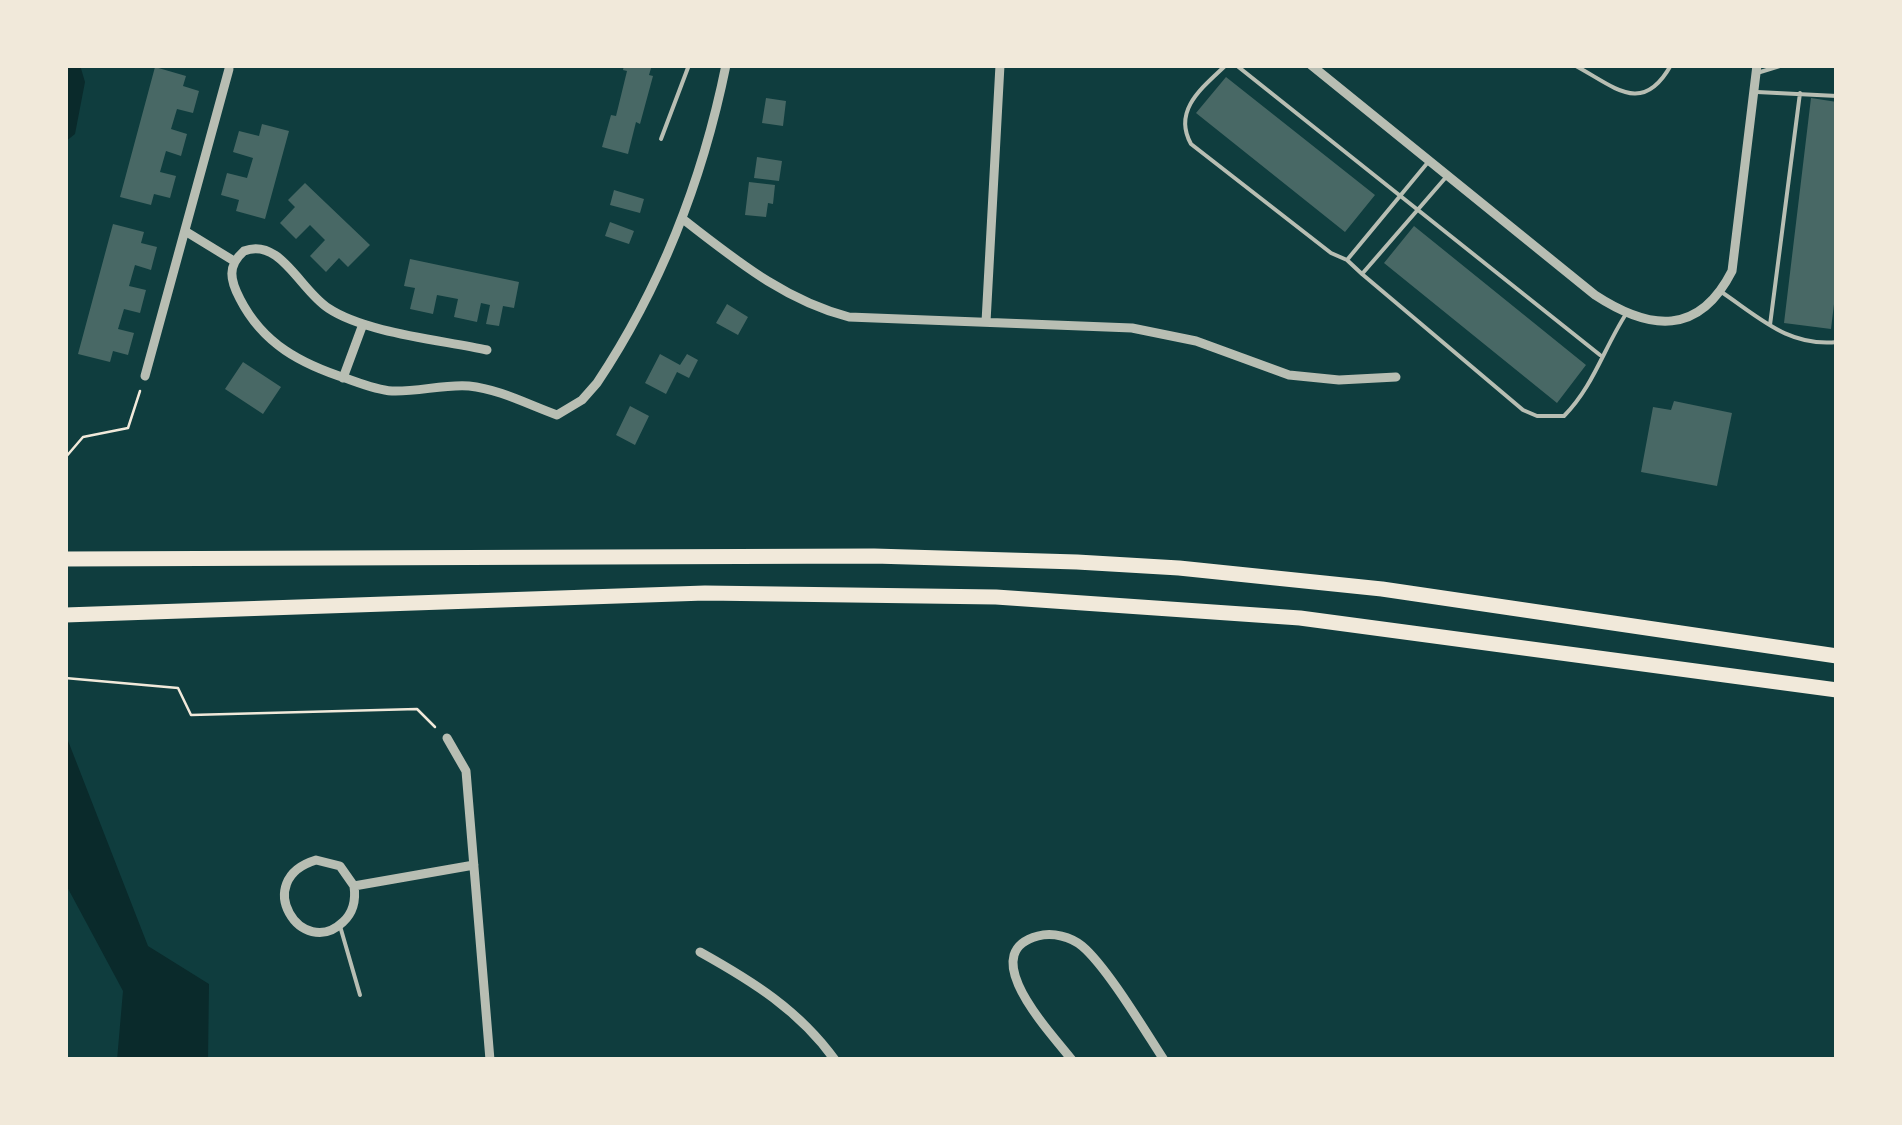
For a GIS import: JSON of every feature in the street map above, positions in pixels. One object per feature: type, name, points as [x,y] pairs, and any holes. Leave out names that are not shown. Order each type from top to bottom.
[{"type":"highway","points":[[65,558],[874,556],[1145,566],[1382,589],[1837,656]]},
{"type":"highway","points":[[65,615],[706,593],[996,597],[1300,618],[1837,690]]},
{"type":"street","points":[[487,350],[342,317],[316,300],[270,250],[252,248],[234,261],[234,287],[249,315],[267,338],[292,357],[343,378],[392,391],[480,388],[557,415],[582,400],[604,373],[684,220],[726,65]]},
{"type":"street","points":[[986,322],[1000,65]]},
{"type":"street","points":[[1310,65],[1595,295],[1626,314],[1655,323],[1694,314],[1720,291],[1732,271],[1757,69]]},
{"type":"street","points":[[145,376],[229,69]]},
{"type":"street","points":[[684,220],[774,288],[830,312],[869,319],[1060,323],[1152,330],[1196,341],[1289,375],[1339,380],[1396,377]]},
{"type":"street","points":[[185,231],[234,261]]},
{"type":"street","points":[[343,378],[363,324]]},
{"type":"street","points":[[447,738],[466,771],[490,1060]]},
{"type":"street","points":[[316,860],[340,866],[354,886],[353,908],[340,926],[318,932],[297,924],[285,906],[287,882],[294,871],[316,860]]},
{"type":"street","points":[[354,886],[474,864]]},
{"type":"street","points":[[1072,1060],[1015,982],[1015,954],[1034,937],[1059,936],[1079,944],[1097,963],[1164,1060]]},
{"type":"street","points":[[700,952],[769,992],[835,1060]]},
{"type":"lane","points":[[661,139],[689,65]]},
{"type":"lane","points":[[1226,65],[1187,108],[1184,120],[1192,144],[1331,253],[1347,260],[1523,410],[1536,416],[1564,416],[1579,401],[1626,314]]},
{"type":"lane","points":[[1236,65],[1602,357]]},
{"type":"lane","points":[[1484,65],[1502,65]]},
{"type":"lane","points":[[1574,65],[1628,94],[1640,95],[1653,91],[1671,65]]},
{"type":"lane","points":[[1757,69],[1783,65]]},
{"type":"lane","points":[[1756,92],[1837,96]]},
{"type":"lane","points":[[1770,325],[1800,94]]},
{"type":"lane","points":[[1347,260],[1429,161]]},
{"type":"lane","points":[[1362,274],[1448,176]]},
{"type":"lane","points":[[1720,291],[1787,337],[1820,344],[1837,342]]},
{"type":"lane","points":[[340,926],[360,995]]},
{"type":"path","points":[[65,458],[83,437],[128,428],[145,376]]},
{"type":"path","points":[[65,678],[178,688],[191,715],[417,709],[447,738]]},
{"type":"water","points":[[65,65],[80,65],[85,82],[75,134],[65,142]]},
{"type":"water","points":[[65,733],[148,946],[209,984],[208,1060],[117,1060],[123,991],[65,883]]},
{"type":"building","points":[[624,65],[652,65],[649,75],[653,76],[628,154],[602,147],[611,115],[616,116],[627,71],[623,70]]},
{"type":"building","points":[[155,67],[186,76],[183,86],[199,91],[193,113],[177,109],[171,129],[187,134],[181,156],[166,151],[160,172],[176,176],[170,198],[154,194],[151,205],[120,197]]},
{"type":"building","points":[[1226,77],[1375,195],[1345,232],[1196,113]]},
{"type":"building","points":[[766,98],[786,101],[783,126],[762,123]]},
{"type":"building","points":[[1811,98],[1837,102],[1837,279],[1831,329],[1784,323]]},
{"type":"building","points":[[262,124],[289,131],[265,219],[236,211],[239,200],[221,195],[227,173],[247,178],[253,158],[233,152],[239,131],[259,136]]},
{"type":"building","points":[[757,157],[782,161],[779,181],[754,178]]},
{"type":"building","points":[[749,182],[775,185],[773,204],[768,203],[766,217],[745,215]]},
{"type":"building","points":[[305,183],[370,245],[348,267],[339,258],[326,272],[310,256],[325,240],[310,225],[296,239],[280,223],[295,207],[288,200]]},
{"type":"building","points":[[614,190],[644,199],[640,213],[610,205]]},
{"type":"building","points":[[610,222],[634,231],[629,244],[605,236]]},
{"type":"building","points":[[113,224],[144,232],[141,243],[157,247],[151,270],[135,265],[129,286],[146,290],[140,313],[124,309],[118,329],[134,333],[128,355],[113,351],[110,362],[78,354]]},
{"type":"building","points":[[1414,226],[1586,365],[1557,403],[1384,263]]},
{"type":"building","points":[[410,259],[519,282],[514,308],[503,306],[499,326],[486,324],[490,305],[481,303],[477,322],[454,317],[458,299],[437,295],[433,314],[410,309],[415,288],[404,286]]},
{"type":"building","points":[[727,304],[748,317],[738,335],[716,323]]},
{"type":"building","points":[[660,354],[680,365],[687,354],[698,360],[689,378],[677,372],[666,394],[645,383]]},
{"type":"building","points":[[243,362],[281,387],[263,414],[225,389]]},
{"type":"building","points":[[1674,401],[1732,413],[1717,486],[1641,472],[1653,407],[1671,410]]},
{"type":"building","points":[[630,406],[649,416],[635,445],[616,435]]}]
